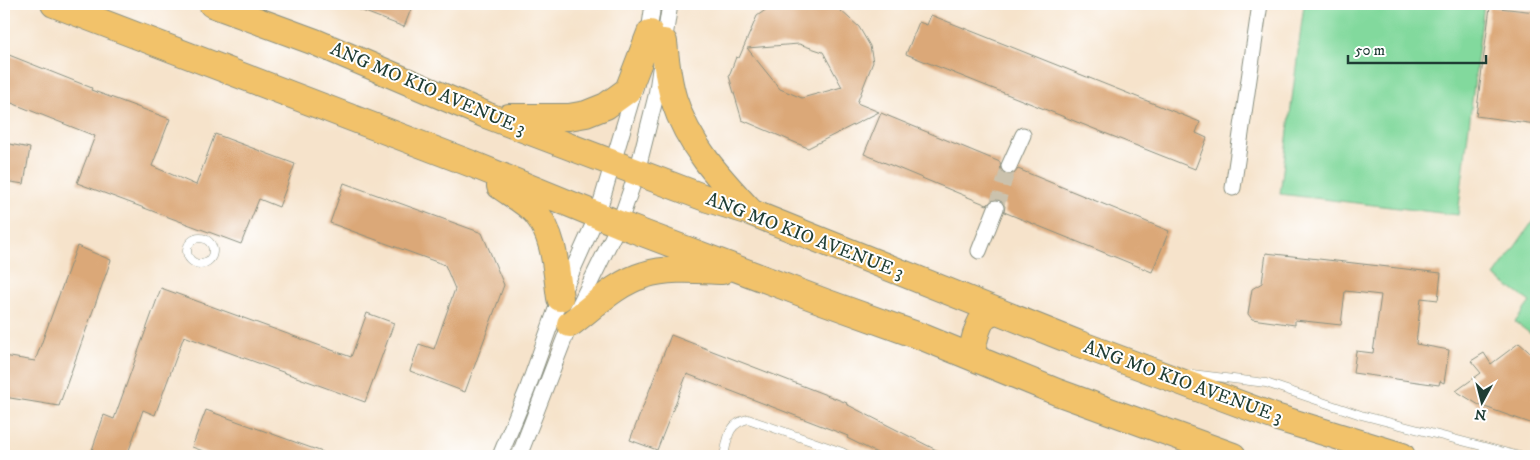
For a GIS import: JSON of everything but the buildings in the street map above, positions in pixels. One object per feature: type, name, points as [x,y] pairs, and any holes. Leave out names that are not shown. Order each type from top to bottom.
[{"type":"highway","points":[[54,4],[472,164],[608,220],[925,338],[1057,392],[1233,456]]},
{"type":"highway","name":"ANG MO KIO AVENUE 3","points":[[212,4],[315,42],[486,115],[708,199],[750,212],[1148,369],[1275,417],[1402,456]]},
{"type":"highway","points":[[486,115],[569,117],[586,114],[606,106],[628,90],[657,38]]},
{"type":"highway","points":[[657,38],[682,122],[696,148],[750,212]]},
{"type":"highway","points":[[472,164],[535,212],[546,231],[554,257],[560,298]]},
{"type":"highway","points":[[570,324],[616,288],[644,275],[680,269],[743,271]]},
{"type":"highway","points":[[974,358],[972,348],[982,321],[986,314],[998,311]]},
{"type":"street","points":[[500,456],[527,390],[560,298],[608,220],[625,168],[656,96],[657,38],[653,4]]},
{"type":"street","points":[[519,456],[608,220],[625,168],[657,38],[670,4]]},
{"type":"street","points":[[1232,188],[1260,4]]},
{"type":"street","points":[[1010,166],[1023,135]]},
{"type":"street","points":[[979,251],[996,208]]},
{"type":"lane","points":[[1148,369],[1178,373]]},
{"type":"lane","points":[[1187,374],[1266,383],[1361,415],[1520,456]]},
{"type":"lane","points":[[724,456],[730,429],[739,421],[748,419],[849,456]]},
{"type":"green space","points":[[1304,4],[1484,4],[1458,215],[1280,194]]},
{"type":"green space","points":[[1536,217],[1536,338],[1515,322],[1530,302],[1494,276]]},
{"type":"tunnel","points":[[996,208],[1009,166]]}]
